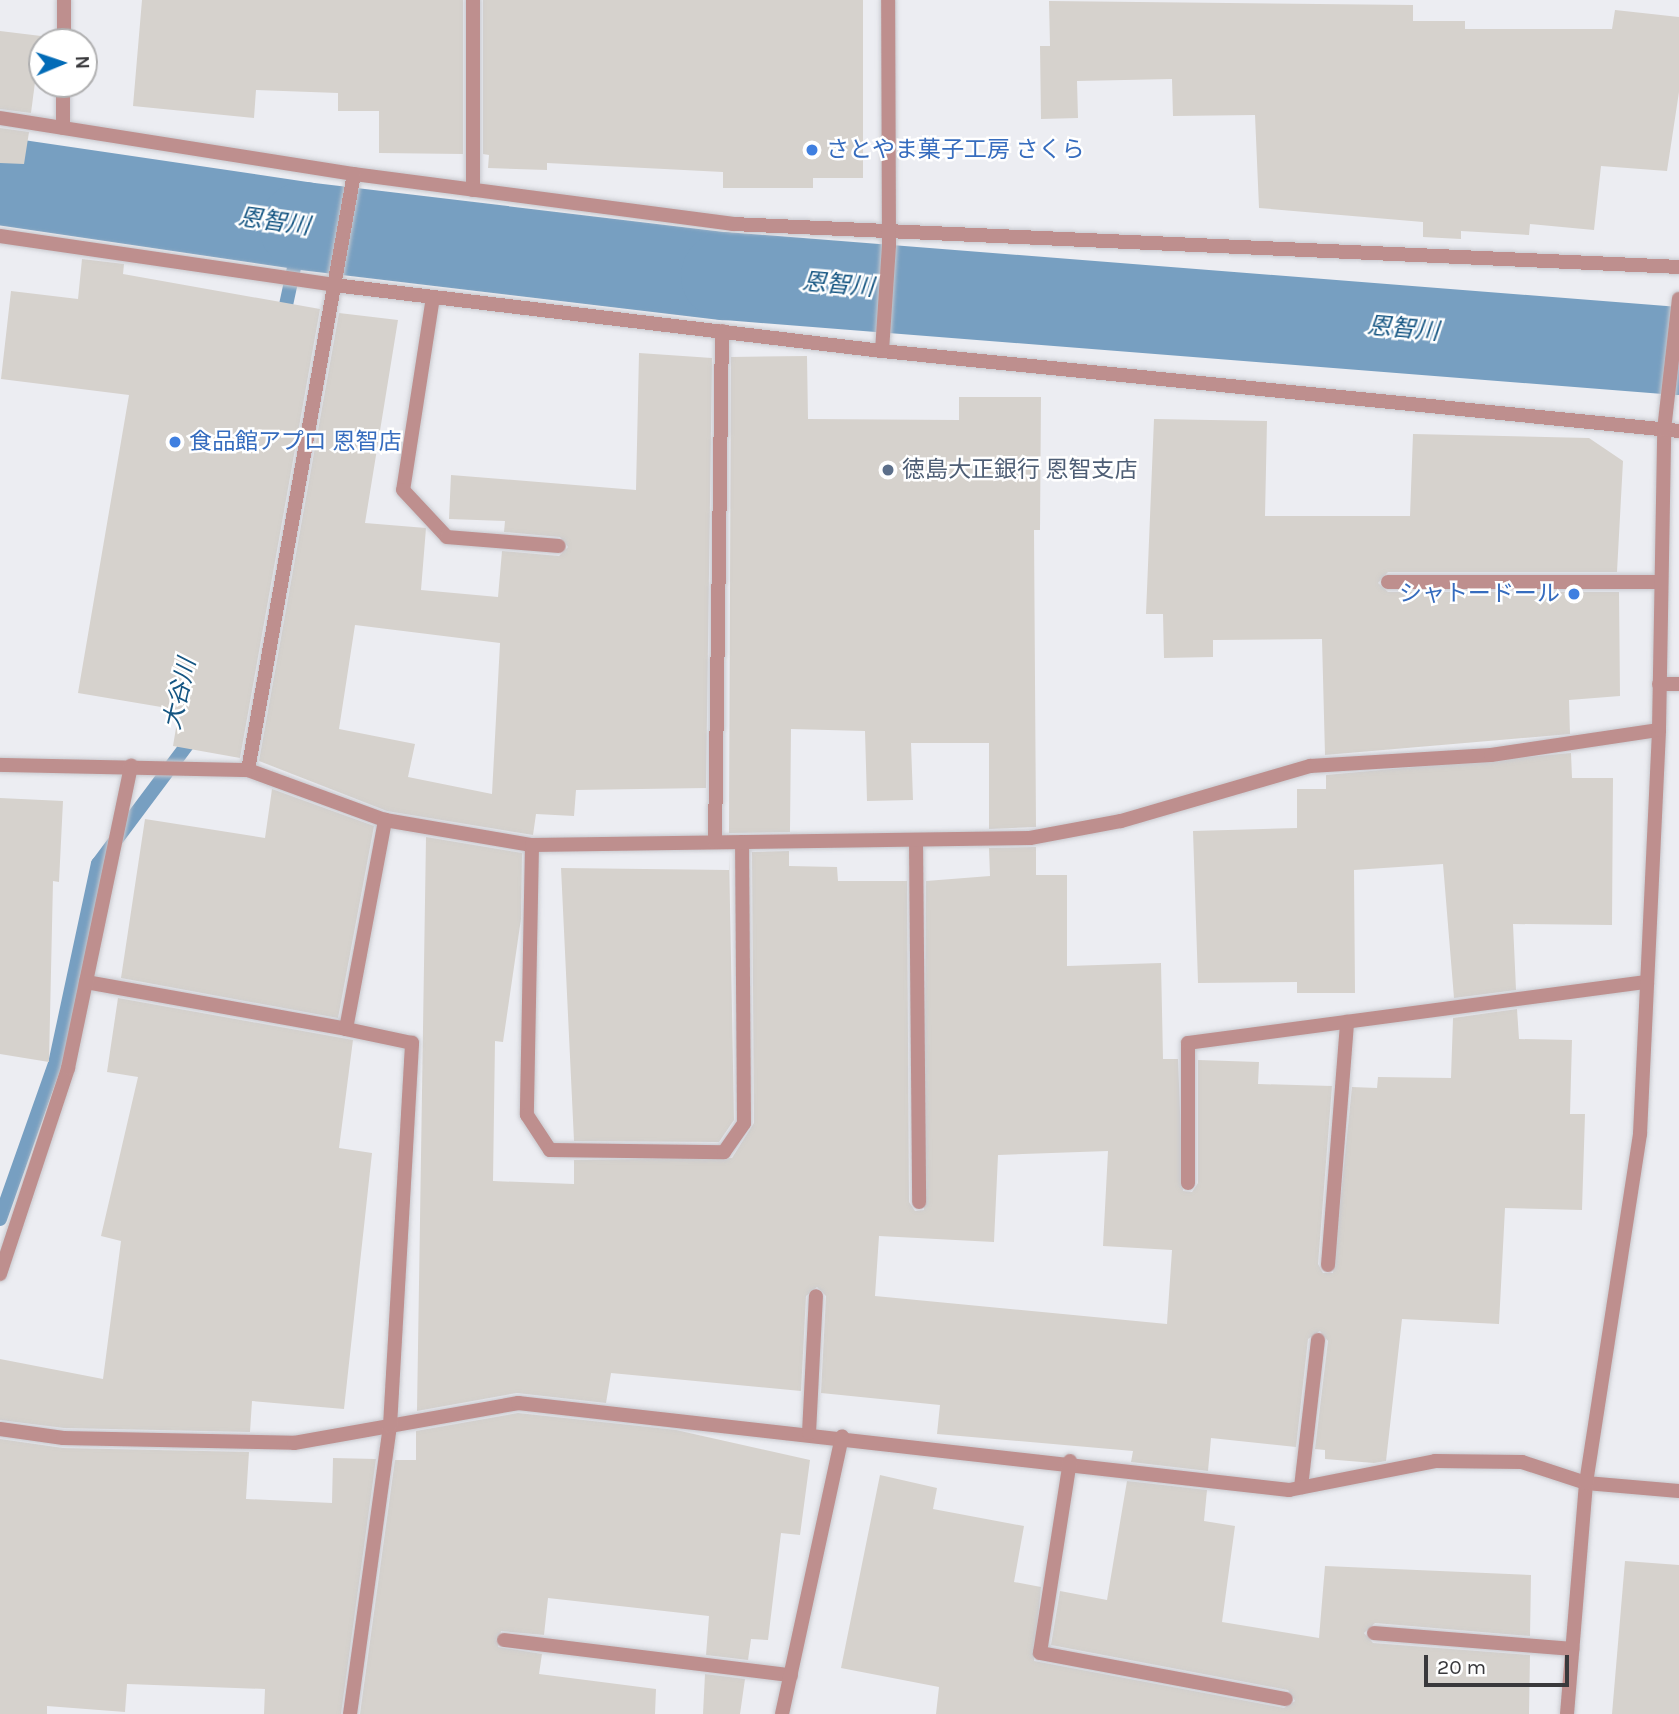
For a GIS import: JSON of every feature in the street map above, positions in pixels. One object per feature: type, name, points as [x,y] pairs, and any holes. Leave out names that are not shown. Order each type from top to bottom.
[{"type":"street","points":[[64,0],[64,28]]},
{"type":"street","points":[[473,0],[473,190]]},
{"type":"street","points":[[882,351],[889,239],[888,0]]},
{"type":"street","points":[[63,98],[63,128]]},
{"type":"street","points":[[0,118],[354,180],[473,190],[733,224],[889,239],[1679,267]]},
{"type":"street","points":[[248,770],[354,180]]},
{"type":"street","points":[[0,236],[334,285],[882,351],[1679,430]]},
{"type":"street","points":[[433,297],[403,490],[447,537],[559,547]]},
{"type":"street","points":[[1567,1714],[1586,1483],[1640,1134],[1659,730],[1664,430],[1669,416],[1679,299]]},
{"type":"street","points":[[715,842],[722,331]]},
{"type":"street","points":[[1388,582],[1661,582]]},
{"type":"street","points":[[1660,684],[1679,684]]},
{"type":"street","points":[[0,765],[248,770],[385,820],[532,845],[1030,838],[1121,821],[1310,766],[1491,755],[1659,730]]},
{"type":"street","points":[[0,1274],[68,1068],[131,766]]},
{"type":"street","points":[[346,1029],[385,820]]},
{"type":"street","points":[[916,840],[919,1202]]},
{"type":"street","points":[[532,845],[527,1115],[550,1150],[724,1152],[744,1124],[742,842]]},
{"type":"street","points":[[86,982],[412,1043],[390,1426],[350,1714]]},
{"type":"street","points":[[1188,1183],[1188,1043],[1647,982]]},
{"type":"street","points":[[1328,1265],[1347,1022]]},
{"type":"street","points":[[809,1433],[816,1296]]},
{"type":"street","points":[[1301,1487],[1318,1340]]},
{"type":"street","points":[[0,1429],[63,1438],[294,1443],[518,1403],[1301,1487],[1435,1461],[1522,1462],[1586,1483],[1679,1491]]},
{"type":"street","points":[[782,1714],[842,1436]]},
{"type":"street","points":[[1070,1461],[1040,1653],[1286,1699]]},
{"type":"street","points":[[1374,1633],[1572,1649]]},
{"type":"street","points":[[503,1640],[790,1675]]},
{"type":"building","points":[[142,0],[463,0],[463,154],[379,153],[379,111],[338,111],[338,93],[256,90],[254,118],[133,106]]},
{"type":"building","points":[[483,0],[863,0],[863,178],[813,178],[813,188],[723,188],[723,172],[547,163],[547,170],[488,168],[489,155],[483,154]]},
{"type":"building","points":[[1049,1],[1413,5],[1413,21],[1465,21],[1465,29],[1612,29],[1615,10],[1679,17],[1679,92],[1667,171],[1601,166],[1594,230],[1530,224],[1529,235],[1461,231],[1461,239],[1423,237],[1423,222],[1259,208],[1255,115],[1173,116],[1172,79],[1077,81],[1078,118],[1041,119],[1040,46],[1050,46]]},
{"type":"building","points":[[0,31],[28,34],[28,98],[33,98],[31,113],[0,109]]},
{"type":"building","points":[[0,128],[29,132],[24,164],[0,163]]},
{"type":"building","points":[[82,259],[124,264],[123,274],[320,309],[240,758],[173,746],[179,710],[78,693],[129,395],[1,379],[11,291],[78,299]]},
{"type":"building","points":[[339,313],[398,320],[365,523],[426,528],[421,590],[498,597],[502,551],[559,556],[568,547],[560,537],[504,532],[505,521],[449,519],[451,475],[636,490],[639,353],[712,358],[706,788],[576,790],[574,816],[536,814],[533,835],[387,811],[259,761]],"holes":[[[355,625],[500,643],[492,794],[408,777],[415,744],[339,729]]]},
{"type":"building","points":[[807,356],[808,419],[959,420],[959,397],[1041,397],[1040,530],[1034,530],[1036,827],[989,829],[989,743],[911,743],[913,800],[867,801],[865,731],[791,729],[790,832],[729,833],[731,357]]},
{"type":"building","points":[[1154,419],[1267,421],[1265,516],[1410,516],[1413,434],[1589,438],[1623,461],[1617,572],[1388,572],[1378,583],[1388,592],[1619,592],[1620,696],[1569,700],[1570,734],[1325,755],[1322,639],[1213,640],[1213,657],[1164,658],[1163,614],[1146,614]]},
{"type":"building","points":[[1571,753],[1572,778],[1613,778],[1612,925],[1513,924],[1516,990],[1454,998],[1443,864],[1354,870],[1355,993],[1297,993],[1297,982],[1198,983],[1193,831],[1297,828],[1297,789],[1326,789],[1326,775]]},
{"type":"building","points":[[272,789],[374,826],[338,1018],[121,978],[145,819],[265,838]]},
{"type":"building","points":[[0,798],[63,801],[59,882],[53,881],[49,1062],[0,1054]]},
{"type":"building","points":[[426,837],[522,853],[521,919],[503,1042],[495,1041],[493,1181],[574,1184],[574,1160],[732,1158],[754,1123],[752,852],[789,851],[789,866],[837,867],[838,881],[907,881],[909,1202],[915,1211],[924,1210],[926,881],[990,876],[989,848],[1036,847],[1036,875],[1067,875],[1067,966],[1161,963],[1163,1059],[1178,1059],[1183,1191],[1192,1192],[1198,1183],[1198,1060],[1259,1062],[1258,1084],[1332,1086],[1318,1264],[1323,1273],[1333,1273],[1352,1087],[1377,1088],[1378,1077],[1451,1078],[1453,1018],[1517,1009],[1519,1039],[1572,1040],[1570,1114],[1585,1114],[1582,1210],[1505,1208],[1499,1324],[1402,1319],[1386,1461],[1374,1463],[1325,1459],[1325,1450],[1315,1449],[1328,1341],[1320,1331],[1308,1339],[1296,1447],[1211,1438],[1208,1471],[1131,1462],[1133,1451],[937,1434],[940,1405],[821,1393],[826,1296],[817,1287],[806,1296],[801,1391],[611,1373],[606,1403],[517,1393],[417,1411]],"holes":[[[1108,1151],[1103,1246],[1172,1250],[1167,1324],[875,1296],[879,1236],[994,1242],[998,1155]]]},
{"type":"building","points":[[729,852],[734,1120],[719,1142],[574,1141],[561,868],[729,870]]},
{"type":"building","points":[[118,998],[353,1040],[339,1148],[372,1153],[344,1409],[252,1401],[250,1432],[64,1428],[0,1420],[0,1359],[103,1379],[121,1241],[101,1236],[138,1077],[107,1072]]},
{"type":"building","points":[[518,1413],[676,1430],[810,1460],[800,1535],[781,1533],[768,1640],[751,1639],[748,1660],[706,1655],[709,1616],[548,1598],[544,1635],[501,1631],[498,1647],[542,1654],[539,1674],[656,1689],[655,1714],[360,1714],[395,1460],[416,1460],[416,1431]]},
{"type":"building","points":[[0,1439],[63,1448],[249,1452],[246,1499],[332,1503],[333,1458],[376,1459],[341,1714],[264,1714],[265,1689],[127,1684],[125,1712],[47,1706],[47,1714],[0,1714]]},
{"type":"building","points":[[880,1475],[937,1488],[933,1509],[1024,1526],[1014,1582],[1041,1587],[1034,1661],[1284,1708],[1295,1701],[1288,1690],[1051,1645],[1060,1591],[1107,1600],[1127,1481],[1207,1490],[1204,1521],[1235,1526],[1222,1622],[1319,1638],[1325,1566],[1531,1575],[1530,1636],[1375,1623],[1364,1633],[1373,1643],[1530,1655],[1529,1714],[936,1714],[939,1687],[841,1668]]},
{"type":"building","points":[[1625,1561],[1679,1565],[1679,1714],[1612,1714]]},
{"type":"building","points":[[705,1674],[745,1679],[740,1714],[703,1714]]},
{"type":"waterway","name":"恩智川","points":[[0,181],[303,226],[725,276],[1679,351]]},
{"type":"waterway","name":"大谷川","points":[[283,319],[303,226]]},
{"type":"waterway","name":"大谷川","points":[[0,1219],[55,1064],[98,864],[196,733]]},
{"type":"place","name":"さとやま菓子工房 さくら","points":[[812,150]]},
{"type":"place","name":"食品館アプロ 恩智店","points":[[175,442]]},
{"type":"place","name":"徳島大正銀行 恩智支店","points":[[888,470]]},
{"type":"place","name":"シャトードール","points":[[1574,594]]}]
